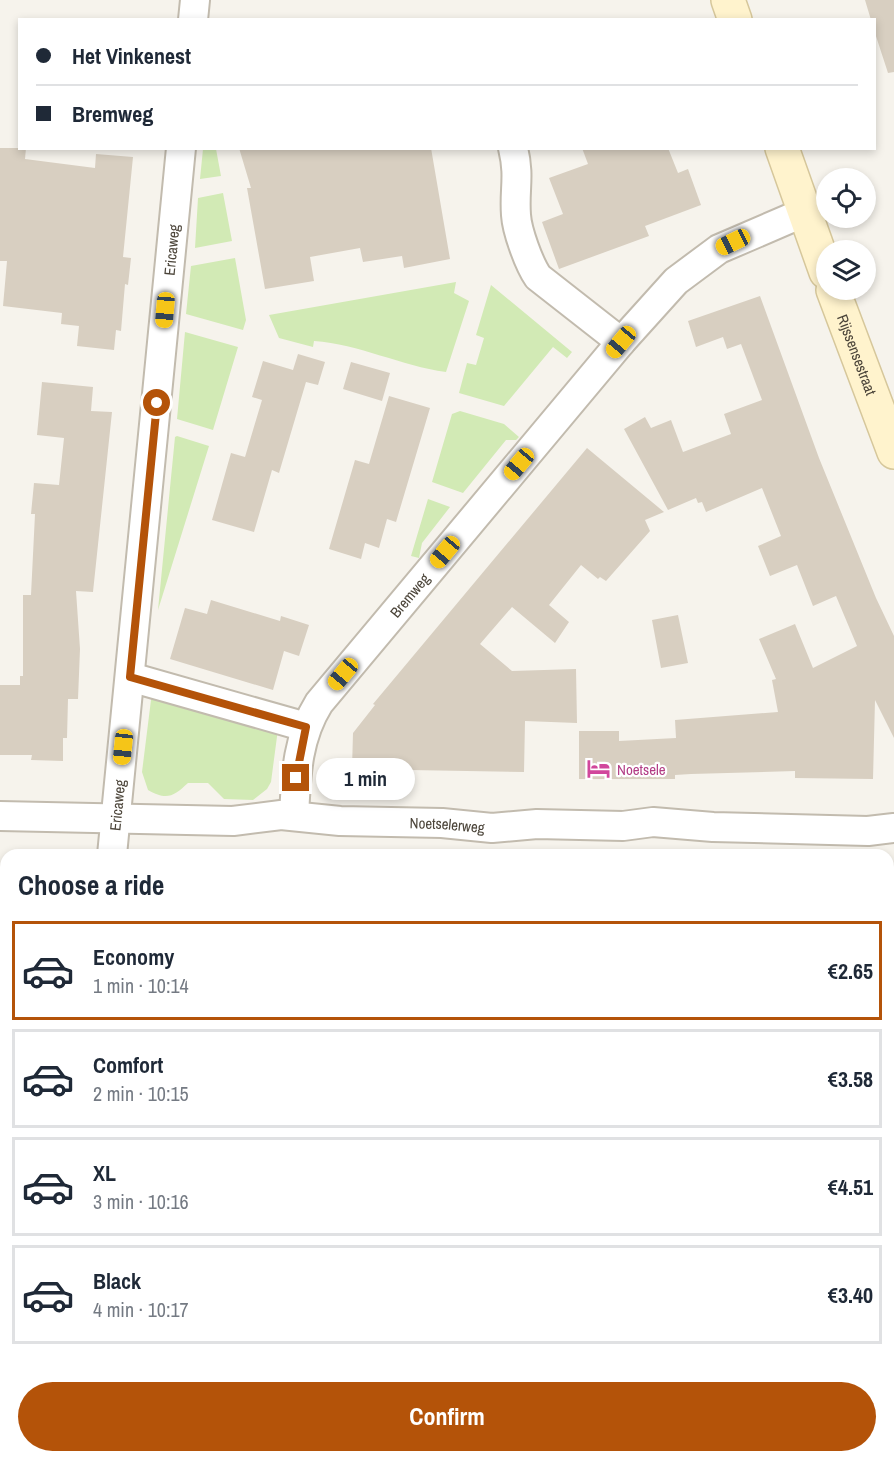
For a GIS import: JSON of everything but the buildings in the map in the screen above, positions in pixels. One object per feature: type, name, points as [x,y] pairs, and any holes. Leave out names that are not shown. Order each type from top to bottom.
[{"type":"main road","points":[[728,0],[734,18]]},
{"type":"main road","points":[[783,150],[816,243]]},
{"type":"main road","name":"Rijssensestraat","points":[[837,300],[894,452]]},
{"type":"street","points":[[193,18],[195,0]]},
{"type":"street","name":"Ericaweg","points":[[113,849],[181,150]]},
{"type":"street","points":[[514,150],[519,170],[516,216],[532,269],[538,277],[621,342]]},
{"type":"street","name":"Bremweg","points":[[294,816],[297,761],[306,727],[319,703],[621,342],[676,281],[704,258],[733,242],[805,212]]},
{"type":"street","points":[[130,677],[306,727]]},
{"type":"street","name":"Noetselerweg","points":[[0,816],[233,820],[294,816],[340,821],[442,823],[492,828],[537,824],[622,826],[653,822],[713,827],[868,831],[894,828]]},
{"type":"green space","points":[[203,150],[216,150],[221,176],[200,179]]},
{"type":"green space","points":[[223,193],[232,241],[195,248],[198,198]]},
{"type":"green space","points":[[235,258],[246,320],[243,330],[186,314],[191,266]]},
{"type":"green space","points":[[456,282],[454,293],[469,301],[446,372],[347,346],[314,341],[313,347],[279,338],[269,315]]},
{"type":"green space","points":[[491,285],[572,352],[567,358],[553,347],[504,406],[459,393],[467,363],[476,365],[484,338],[476,335]]},
{"type":"green space","points":[[185,332],[238,347],[213,430],[177,419]]},
{"type":"green space","points":[[460,411],[504,424],[519,437],[516,440],[506,440],[463,493],[432,482],[452,414]]},
{"type":"green space","points":[[175,437],[209,446],[158,610]]},
{"type":"green space","points":[[428,499],[450,507],[422,543],[419,558],[411,556]]},
{"type":"green space","points":[[152,692],[278,729],[271,782],[267,789],[253,800],[224,799],[208,783],[188,783],[170,796],[148,790],[142,772]]},
{"type":"place","name":"Noetsele","points":[[599,769]]},
{"type":"route","points":[[157,403],[130,677],[306,727],[297,761],[296,778]]}]
